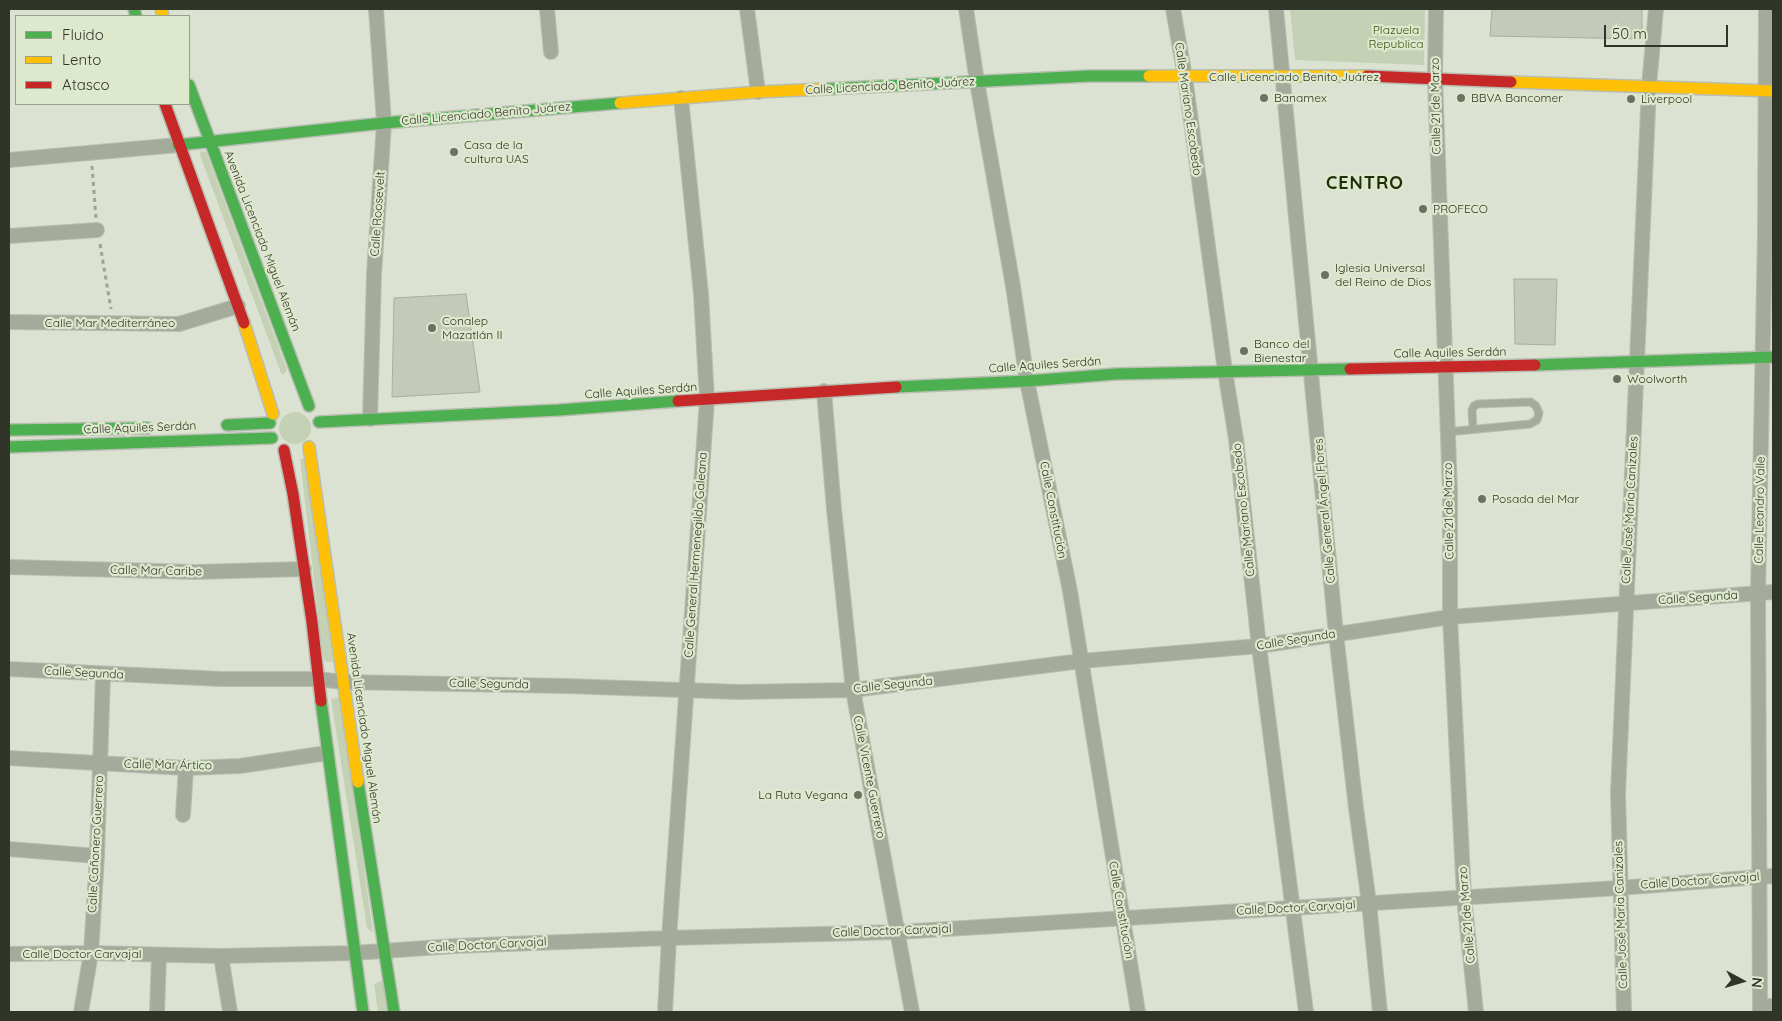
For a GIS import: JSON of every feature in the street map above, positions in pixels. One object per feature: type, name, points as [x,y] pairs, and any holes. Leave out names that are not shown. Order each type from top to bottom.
[{"type":"street","name":"Calle Roosevelt","points":[[370,420],[374,274],[384,123],[376,9]]},
{"type":"street","points":[[547,9],[552,52]]},
{"type":"street","points":[[747,9],[758,92]]},
{"type":"street","name":"Calle Constitución","points":[[966,9],[1027,382],[1070,591],[1138,1012]]},
{"type":"street","name":"Calle Mariano Escobedo","points":[[1173,9],[1236,439],[1259,646],[1306,1012]]},
{"type":"street","name":"Calle General Ángel Flores","points":[[1276,9],[1336,634],[1369,904],[1380,1012]]},
{"type":"street","name":"Calle 21 de Marzo","points":[[1436,9],[1435,78],[1444,368],[1450,492],[1450,617],[1464,897],[1476,1012]]},
{"type":"street","name":"Calle José María Canizales","points":[[1624,1012],[1619,888],[1618,793],[1649,86],[1656,9]]},
{"type":"street","name":"Calle Leandro Valle","points":[[1764,1008],[1766,876],[1758,593],[1768,357],[1765,232],[1769,91],[1766,9]]},
{"type":"street","name":"Calle Licenciado Benito Juárez","points":[[9,160],[178,145],[384,123],[758,92],[1089,76],[1282,75],[1435,78],[1769,91]]},
{"type":"street","name":"Avenida Licenciado Miguel Alemán","points":[[190,88],[309,406]]},
{"type":"street","name":"Calle General Hermenegildo Galeana","points":[[665,1012],[707,400],[702,294],[681,98]]},
{"type":"street","points":[[165,105],[178,145],[238,306],[271,418],[272,438],[296,450]]},
{"type":"street","points":[[9,236],[97,230]]},
{"type":"street","name":"Calle Mar Mediterráneo","points":[[9,322],[179,324],[238,306]]},
{"type":"street","name":"Calle Aquiles Serdán","points":[[318,430],[370,420],[559,410],[824,390],[1027,382],[1116,374],[1444,368],[1768,357]]},
{"type":"street","name":"Calle Vicente Guerrero","points":[[824,390],[853,690],[912,1012]]},
{"type":"street","points":[[219,426],[271,418],[279,408],[290,403],[302,403],[309,406],[317,416],[318,430],[296,450],[293,494],[363,1012]]},
{"type":"street","name":"Calle Aquiles Serdán","points":[[9,430],[156,428]]},
{"type":"street","name":"Calle Aquiles Serdán","points":[[9,447],[272,438]]},
{"type":"street","name":"Avenida Licenciado Miguel Alemán","points":[[296,450],[343,682],[394,1012]]},
{"type":"street","name":"Calle Mar Caribe","points":[[9,568],[196,572],[304,569]]},
{"type":"street","name":"Calle Segunda","points":[[9,669],[103,675],[222,679],[318,679],[343,682],[566,686],[739,692],[853,690],[1081,661],[1259,646],[1450,617],[1773,592]]},
{"type":"street","name":"Calle Cañonero Guerrero","points":[[81,1012],[91,953],[97,856],[103,675]]},
{"type":"street","name":"Calle Mar Ártico","points":[[9,758],[186,768],[240,766],[327,753]]},
{"type":"street","points":[[182,815],[186,768]]},
{"type":"street","points":[[9,849],[97,856]]},
{"type":"street","name":"Calle Doctor Carvajal","points":[[9,954],[91,953],[221,956],[385,951],[455,946],[669,938],[898,932],[1021,926],[1292,907],[1619,888],[1766,876]]},
{"type":"street","points":[[157,1012],[159,955]]},
{"type":"street","points":[[221,956],[230,1012]]},
{"type":"lane","points":[[1447,432],[1530,424],[1536,420],[1539,413],[1536,406],[1531,402],[1478,404],[1472,410],[1473,428]]},
{"type":"green space","name":"Plazuela Republica","points":[[1290,9],[1425,9],[1424,65],[1295,60]]},
{"type":"green space","points":[[201,151],[206,152],[287,370],[283,375],[200,155]]},
{"type":"green space","points":[[295,412],[301,413],[306,417],[310,422],[310,434],[306,439],[301,443],[295,444],[289,443],[284,439],[280,434],[279,428],[280,422],[284,417],[289,413]]},
{"type":"green space","points":[[300,459],[307,459],[333,662],[326,662],[323,657]]},
{"type":"green space","points":[[340,697],[373,933],[367,928],[331,699]]},
{"type":"green space","points":[[384,980],[389,1012],[378,1012],[374,984]]},
{"type":"building","points":[[1492,9],[1642,9],[1642,39],[1490,36]]},
{"type":"building","points":[[1514,279],[1557,279],[1555,345],[1515,344]]},
{"type":"building","name":"Conalep Mazatlán II","points":[[466,294],[480,392],[392,397],[394,298]]},
{"type":"traffic: fast","points":[[134,9],[136,15]]},
{"type":"traffic: fast","points":[[825,89],[1089,76],[1149,76]]},
{"type":"traffic: fast","points":[[190,88],[309,406]]},
{"type":"traffic: fast","points":[[178,145],[384,123],[620,103]]},
{"type":"traffic: fast","points":[[1535,365],[1773,357]]},
{"type":"traffic: fast","points":[[896,387],[1027,381],[1116,374],[1350,369]]},
{"type":"traffic: fast","points":[[319,422],[559,410],[678,401]]},
{"type":"traffic: fast","points":[[227,425],[270,423]]},
{"type":"traffic: fast","points":[[9,430],[148,428]]},
{"type":"traffic: fast","points":[[9,447],[272,438]]},
{"type":"traffic: fast","points":[[321,701],[363,1012]]},
{"type":"traffic: fast","points":[[358,782],[394,1012]]},
{"type":"traffic: slow","points":[[161,9],[163,15]]},
{"type":"traffic: slow","points":[[1149,76],[1367,76]]},
{"type":"traffic: slow","points":[[1511,82],[1773,91]]},
{"type":"traffic: slow","points":[[620,103],[758,92],[825,89]]},
{"type":"traffic: slow","points":[[244,323],[273,414]]},
{"type":"traffic: slow","points":[[309,447],[358,782]]},
{"type":"traffic: jam","points":[[1367,76],[1511,82]]},
{"type":"traffic: jam","points":[[165,105],[244,323]]},
{"type":"traffic: jam","points":[[1350,369],[1535,365]]},
{"type":"traffic: jam","points":[[678,401],[896,387]]},
{"type":"traffic: jam","points":[[284,450],[293,494],[312,622],[321,701]]},
{"type":"place","name":"Banamex","points":[[1264,98]]},
{"type":"place","name":"BBVA Bancomer","points":[[1461,98]]},
{"type":"place","name":"Liverpool","points":[[1631,99]]},
{"type":"place","name":"Casa de la cultura UAS","points":[[454,152]]},
{"type":"place","name":"PROFECO","points":[[1423,209]]},
{"type":"place","name":"Iglesia Universal del Reino de Dios","points":[[1325,275]]},
{"type":"place","name":"Conalep Mazatlán II","points":[[432,328]]},
{"type":"place","name":"Banco del Bienestar","points":[[1244,351]]},
{"type":"place","name":"Woolworth","points":[[1617,379]]},
{"type":"place","name":"Posada del Mar","points":[[1482,499]]},
{"type":"place","name":"La Ruta Vegana","points":[[858,795]]},
{"type":"district","name":"CENTRO","points":[[1365,184]]}]
